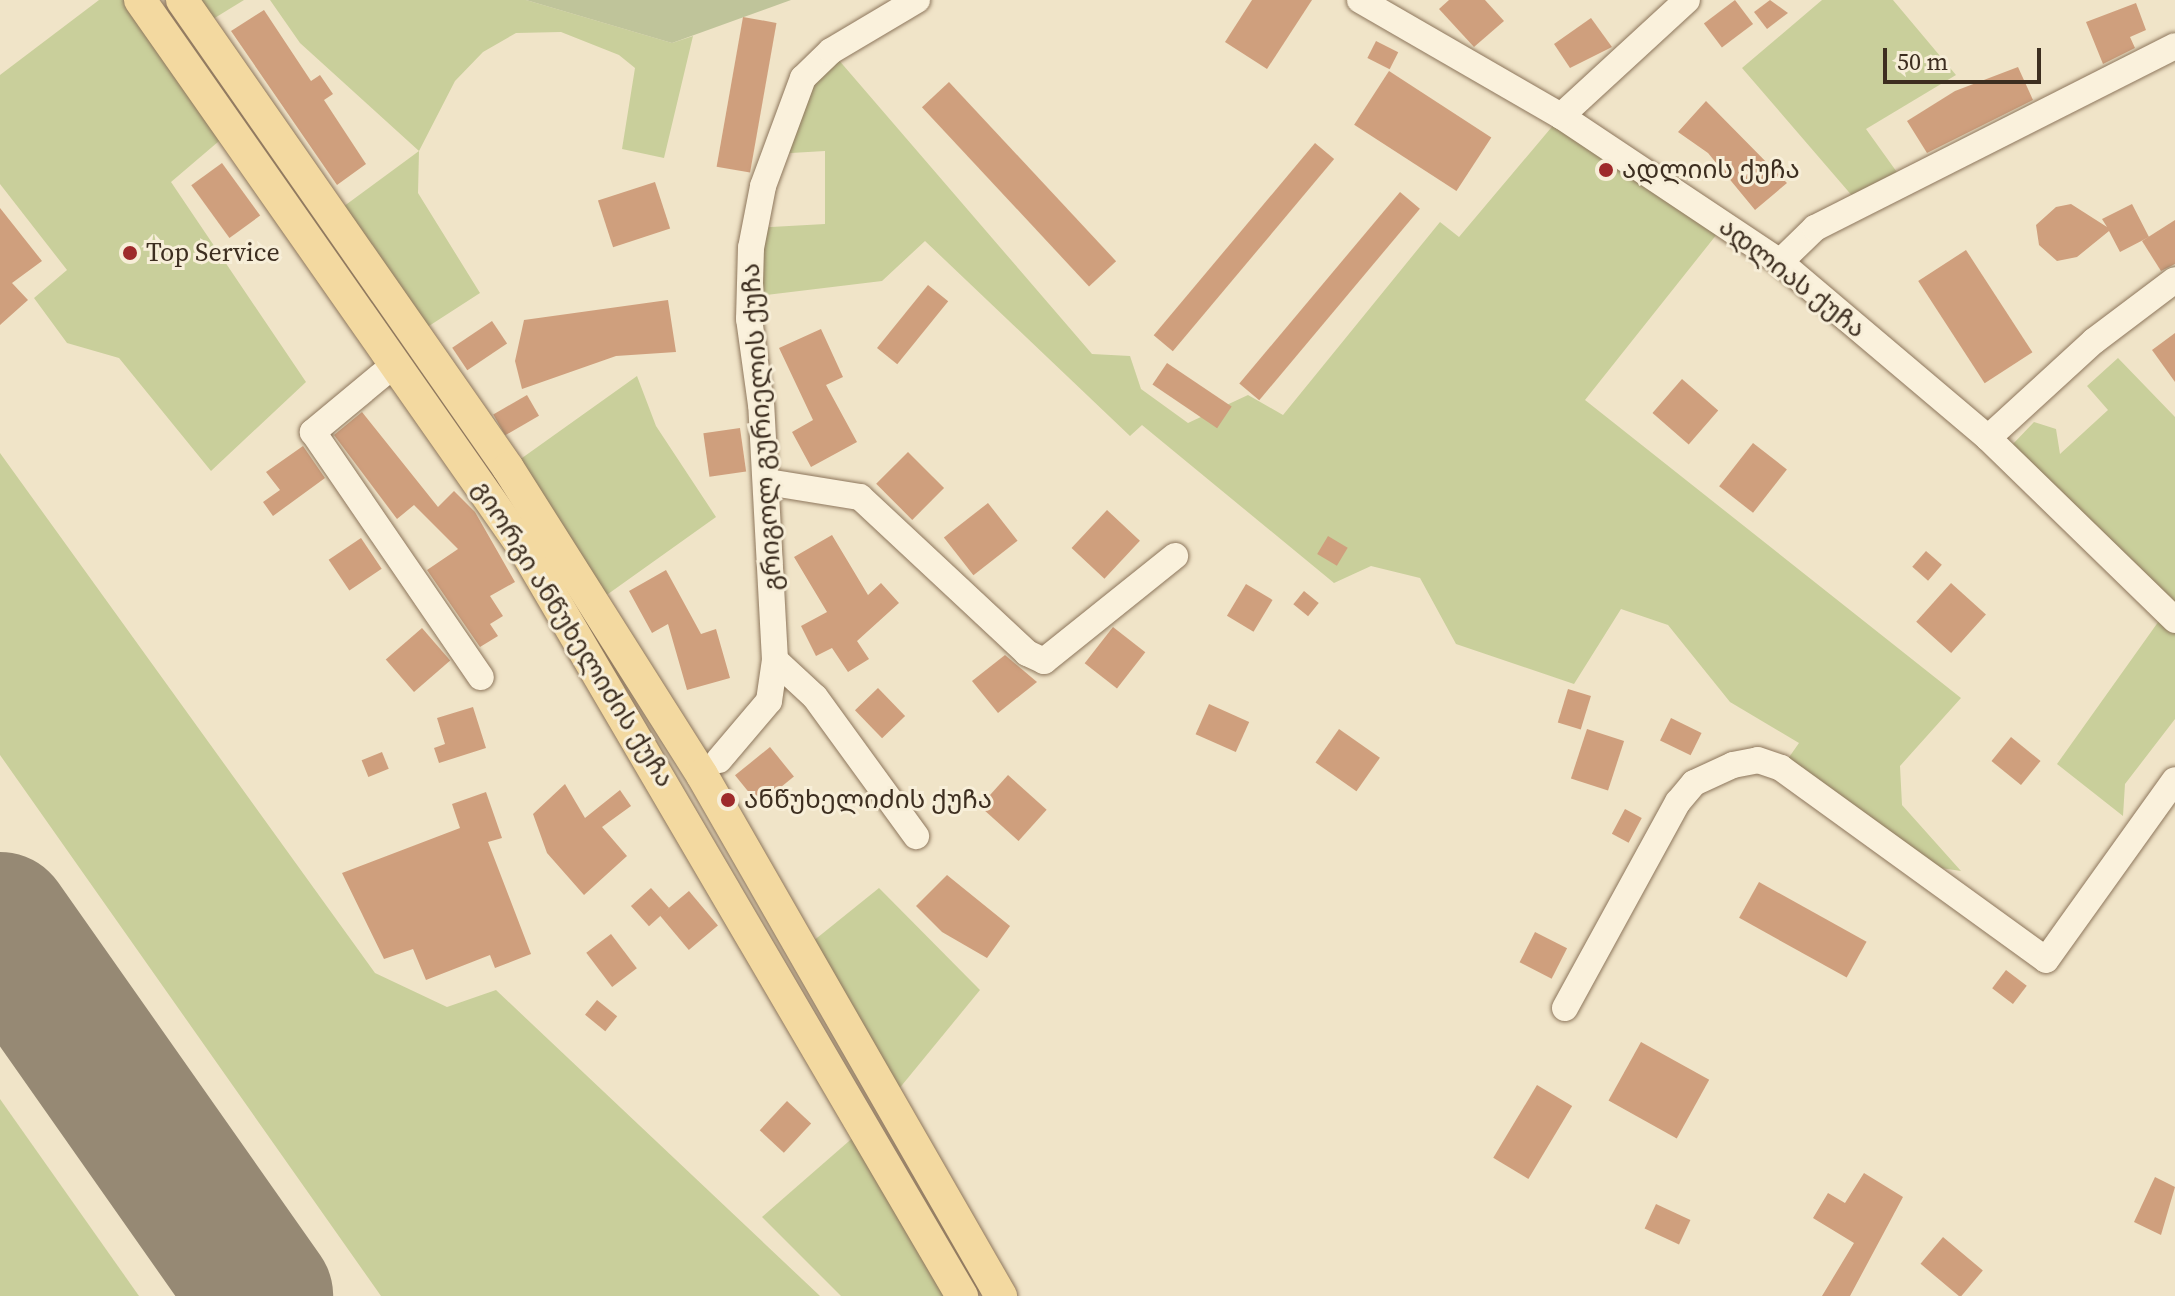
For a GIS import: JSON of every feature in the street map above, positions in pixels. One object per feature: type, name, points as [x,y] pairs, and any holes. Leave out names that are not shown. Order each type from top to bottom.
[{"type":"main road","name":"გიორგი ანწუხელიძის ქუჩა","points":[[140,0],[525,550],[661,773],[962,1296]]},
{"type":"main road","name":"გიორგი ანწუხელიძის ქუჩა","points":[[182,0],[516,480],[702,775],[1001,1296]]},
{"type":"street","name":"გრიგოლ გურიელის ქუჩა","points":[[719,760],[769,701],[775,660],[767,482],[749,319],[751,248],[763,186],[803,78],[831,51],[917,0]]},
{"type":"street","name":"ადლიას ქუჩა","points":[[1360,0],[1561,116],[1780,262],[1988,438],[2175,620]]},
{"type":"street","points":[[1561,116],[1687,0]]},
{"type":"street","points":[[1780,262],[1815,228],[2175,46]]},
{"type":"street","points":[[1988,438],[2094,341],[2175,280]]},
{"type":"street","points":[[395,364],[313,432],[481,677]]},
{"type":"street","points":[[767,482],[860,497],[1027,653],[1044,661],[1175,556]]},
{"type":"street","points":[[775,660],[815,697],[916,836]]},
{"type":"street","points":[[1565,1008],[1678,802],[1712,774],[1758,760],[1781,768],[2046,960],[2175,780]]},
{"type":"green space","points":[[99,0],[140,0],[232,130],[171,182],[306,382],[211,471],[119,358],[67,343],[34,298],[67,270],[0,184],[0,75]]},
{"type":"green space","points":[[182,0],[244,0],[200,27]]},
{"type":"green space","points":[[270,0],[526,0],[672,43],[693,36],[664,158],[622,149],[635,68],[619,55],[561,32],[516,33],[483,52],[455,81],[419,151],[300,43]]},
{"type":"green space","points":[[526,0],[791,0],[672,43]]},
{"type":"green space","points":[[1822,0],[1893,0],[1956,75],[1866,129],[1904,182],[1860,205],[1742,68]]},
{"type":"green space","points":[[831,51],[1092,354],[1130,356],[1141,389],[1188,423],[1248,395],[1283,415],[1440,222],[1459,237],[1561,116],[1717,234],[1585,400],[1961,698],[1900,766],[1902,805],[1961,871],[1934,867],[1785,763],[1799,743],[1730,702],[1668,625],[1621,609],[1574,684],[1456,644],[1420,578],[1371,566],[1334,583],[1142,425],[1130,436],[925,241],[882,281],[750,297],[755,228],[825,224],[825,151],[774,154]]},
{"type":"green space","points":[[419,151],[418,193],[480,293],[415,335],[332,215]]},
{"type":"green space","points":[[2118,358],[2175,417],[2175,604],[2012,445],[2034,422],[2056,429],[2060,454],[2108,410],[2087,386]]},
{"type":"green space","points":[[637,376],[656,426],[716,517],[594,604],[508,468]]},
{"type":"green space","points":[[0,453],[375,973],[447,1007],[496,990],[820,1296],[381,1296],[0,755]]},
{"type":"green space","points":[[2161,618],[2175,626],[2175,719],[2125,784],[2123,816],[2057,764]]},
{"type":"green space","points":[[879,888],[980,990],[889,1101],[802,950]]},
{"type":"green space","points":[[0,1099],[139,1296],[0,1296]]},
{"type":"green space","points":[[864,1128],[962,1296],[841,1296],[762,1217]]},
{"type":"building","points":[[1252,0],[1312,0],[1267,69],[1225,42]]},
{"type":"building","points":[[1449,0],[1485,0],[1504,21],[1474,47],[1439,9]]},
{"type":"building","points":[[1735,0],[1753,24],[1722,47],[1704,23]]},
{"type":"building","points":[[1770,0],[1788,13],[1767,29],[1754,12]]},
{"type":"building","points":[[2136,3],[2146,30],[2130,37],[2135,48],[2103,64],[2086,22]]},
{"type":"building","points":[[264,10],[311,81],[320,75],[333,94],[324,100],[366,164],[337,185],[231,31]]},
{"type":"building","points":[[743,17],[776,23],[750,173],[717,167]]},
{"type":"building","points":[[1591,18],[1612,47],[1570,68],[1554,44]]},
{"type":"building","points":[[1376,41],[1398,52],[1390,69],[1367,58]]},
{"type":"building","points":[[2018,67],[2033,100],[1927,153],[1907,121],[1955,91]]},
{"type":"building","points":[[1389,71],[1491,137],[1456,191],[1354,125]]},
{"type":"building","points":[[949,82],[1116,261],[1089,286],[922,107]]},
{"type":"building","points":[[1706,101],[1787,183],[1755,210],[1708,153],[1678,132]]},
{"type":"building","points":[[1315,143],[1334,159],[1173,351],[1154,335]]},
{"type":"building","points":[[222,163],[260,216],[229,238],[191,185]]},
{"type":"building","points":[[655,182],[670,229],[613,247],[598,201]]},
{"type":"building","points":[[1400,192],[1420,209],[1259,400],[1239,384]]},
{"type":"building","points":[[2071,204],[2107,227],[2102,219],[2132,204],[2149,237],[2120,252],[2109,231],[2077,257],[2057,261],[2039,245],[2036,225],[2056,207]]},
{"type":"building","points":[[0,208],[42,261],[12,283],[28,300],[0,325]]},
{"type":"building","points":[[2175,220],[2175,264],[2161,271],[2142,241]]},
{"type":"building","points":[[1966,250],[2032,352],[1985,383],[1918,281]]},
{"type":"building","points":[[928,285],[948,301],[897,364],[877,348]]},
{"type":"building","points":[[668,300],[676,352],[616,356],[522,389],[515,361],[524,320]]},
{"type":"building","points":[[492,321],[507,343],[467,370],[452,348]]},
{"type":"building","points":[[821,329],[843,377],[826,385],[857,442],[811,467],[792,432],[813,420],[779,348]]},
{"type":"building","points":[[2175,333],[2175,382],[2152,350]]},
{"type":"building","points":[[1167,363],[1232,407],[1217,428],[1152,385]]},
{"type":"building","points":[[1682,379],[1718,410],[1689,444],[1652,413]]},
{"type":"building","points":[[527,395],[539,416],[505,435],[493,414]]},
{"type":"building","points":[[362,412],[438,507],[454,491],[475,512],[515,582],[490,596],[503,616],[490,624],[498,636],[480,647],[427,570],[458,549],[414,505],[397,519],[334,435]]},
{"type":"building","points":[[740,428],[746,472],[709,477],[703,433]]},
{"type":"building","points":[[1753,443],[1787,469],[1753,513],[1719,486]]},
{"type":"building","points":[[303,446],[325,478],[273,516],[263,502],[280,490],[266,472]]},
{"type":"building","points":[[908,452],[944,488],[912,520],[876,484]]},
{"type":"building","points":[[988,503],[1018,541],[973,575],[944,537]]},
{"type":"building","points":[[1107,510],[1140,541],[1104,579],[1072,548]]},
{"type":"building","points":[[832,535],[868,595],[881,583],[899,603],[857,641],[869,659],[848,672],[832,648],[816,656],[801,626],[827,612],[794,557]]},
{"type":"building","points":[[1328,536],[1348,548],[1337,566],[1317,554]]},
{"type":"building","points":[[361,538],[382,569],[349,590],[329,560]]},
{"type":"building","points":[[1926,551],[1942,565],[1928,581],[1912,567]]},
{"type":"building","points":[[666,570],[701,634],[716,629],[730,678],[687,690],[668,624],[652,633],[629,591]]},
{"type":"building","points":[[1951,583],[1986,614],[1951,653],[1916,622]]},
{"type":"building","points":[[1246,584],[1273,600],[1254,632],[1227,616]]},
{"type":"building","points":[[1304,591],[1319,603],[1308,616],[1293,604]]},
{"type":"building","points":[[1113,627],[1145,652],[1117,688],[1085,663]]},
{"type":"building","points":[[422,628],[450,660],[414,692],[386,659]]},
{"type":"building","points":[[1005,655],[1037,682],[998,713],[972,681]]},
{"type":"building","points":[[878,688],[905,716],[882,738],[855,710]]},
{"type":"building","points":[[1568,689],[1591,696],[1581,729],[1558,722]]},
{"type":"building","points":[[1209,704],[1249,722],[1236,752],[1196,734]]},
{"type":"building","points":[[473,707],[486,748],[439,763],[434,748],[445,744],[437,718]]},
{"type":"building","points":[[1671,718],[1702,733],[1691,755],[1660,740]]},
{"type":"building","points":[[1339,729],[1380,758],[1356,791],[1315,763]]},
{"type":"building","points":[[1587,729],[1624,741],[1608,791],[1571,778]]},
{"type":"building","points":[[2011,737],[2041,761],[2021,785],[1991,761]]},
{"type":"building","points":[[770,747],[794,777],[759,805],[735,775]]},
{"type":"building","points":[[382,752],[389,769],[368,777],[362,760]]},
{"type":"building","points":[[1008,775],[1047,810],[1019,841],[980,806]]},
{"type":"building","points":[[565,784],[585,818],[620,790],[631,806],[602,827],[627,856],[584,895],[547,853],[533,814]]},
{"type":"building","points":[[486,792],[502,838],[488,842],[531,954],[495,968],[490,955],[426,980],[413,949],[384,959],[342,873],[460,828],[452,804]]},
{"type":"building","points":[[1625,809],[1642,818],[1629,843],[1612,834]]},
{"type":"building","points":[[947,875],[1010,926],[987,958],[942,932],[916,906]]},
{"type":"building","points":[[1759,882],[1867,942],[1847,977],[1739,918]]},
{"type":"building","points":[[651,888],[669,908],[649,926],[631,906]]},
{"type":"building","points":[[689,891],[718,925],[689,950],[660,915]]},
{"type":"building","points":[[1535,932],[1567,948],[1552,979],[1520,962]]},
{"type":"building","points":[[611,934],[637,968],[612,987],[586,953]]},
{"type":"building","points":[[2006,970],[2027,986],[2013,1004],[1992,988]]},
{"type":"building","points":[[597,1000],[617,1016],[605,1031],[585,1015]]},
{"type":"building","points":[[1641,1042],[1709,1080],[1677,1138],[1609,1101]]},
{"type":"building","points":[[1537,1085],[1572,1106],[1528,1179],[1493,1158]]},
{"type":"building","points":[[787,1101],[811,1124],[784,1153],[760,1130]]},
{"type":"building","points":[[1864,1173],[1903,1197],[1850,1296],[1822,1296],[1854,1243],[1813,1218],[1828,1193],[1845,1203]]},
{"type":"building","points":[[2155,1177],[2175,1187],[2161,1235],[2134,1222]]},
{"type":"building","points":[[1656,1204],[1690,1220],[1679,1245],[1645,1228]]},
{"type":"building","points":[[1943,1237],[1983,1270],[1959,1296],[1921,1264]]},
{"type":"runway","points":[[0,923],[262,1296]]},
{"type":"place","name":"ადლიის ქუჩა","points":[[1606,170]]},
{"type":"place","name":"Top Service","points":[[130,253]]},
{"type":"place","name":"ანწუხელიძის ქუჩა","points":[[728,800]]}]
